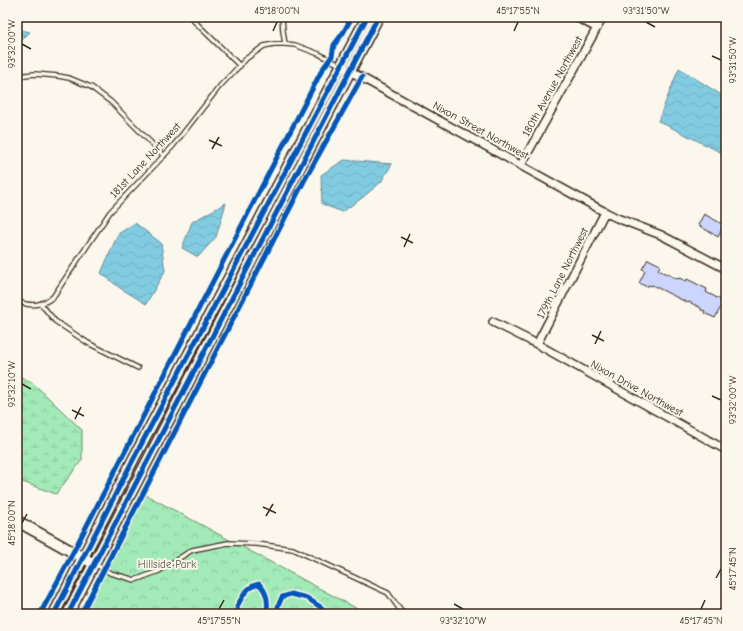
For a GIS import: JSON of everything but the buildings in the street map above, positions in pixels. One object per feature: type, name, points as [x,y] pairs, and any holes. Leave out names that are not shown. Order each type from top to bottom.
[{"type":"main road","points":[[68,614],[345,68],[367,17]]},
{"type":"main road","points":[[54,614],[135,456],[306,136],[345,68],[378,17]]},
{"type":"main road","points":[[17,521],[94,564]]},
{"type":"street","points":[[576,17],[597,28]]},
{"type":"street","name":"180th Avenue Northwest","points":[[521,165],[603,17]]},
{"type":"street","name":"Nixon Street Northwest","points":[[345,68],[605,212],[628,223],[661,235],[726,269]]},
{"type":"street","name":"179th Lane Northwest","points":[[537,344],[605,212]]},
{"type":"street","name":"Nixon Drive Northwest","points":[[493,322],[537,344],[726,450]]},
{"type":"lane","points":[[282,17],[285,44]]},
{"type":"lane","points":[[194,21],[240,66]]},
{"type":"lane","name":"181st Lane Northwest","points":[[41,304],[46,302],[56,293],[110,212],[173,146],[220,86],[251,54],[264,46],[274,44],[295,45],[319,54],[345,68]]},
{"type":"lane","points":[[17,77],[35,74],[58,76],[69,78],[92,87],[110,102],[164,156]]},
{"type":"lane","points":[[17,301],[29,305],[41,304],[55,321],[88,343],[138,368]]},
{"type":"lane","points":[[94,564],[110,573],[135,580],[158,571],[192,550],[228,543],[257,544],[293,549],[388,593],[403,614]]},
{"type":"green space","points":[[17,375],[33,383],[82,430],[82,460],[56,494],[17,480]]},
{"type":"green space","name":"Hillside Park","points":[[146,495],[367,614],[84,614]]},
{"type":"water","points":[[17,29],[30,32],[17,45]]},
{"type":"water","points":[[679,68],[726,98],[726,155],[658,121]]},
{"type":"water","points":[[344,160],[392,164],[381,182],[342,212],[322,204],[321,175]]},
{"type":"water","points":[[226,203],[216,237],[198,257],[182,248],[192,222]]},
{"type":"water","points":[[135,223],[161,243],[165,271],[146,304],[120,288],[101,273],[118,234]]},
{"type":"cycle path","points":[[40,614],[322,70],[332,56],[334,45],[352,17]]},
{"type":"cycle path","points":[[54,614],[135,456],[367,17]]},
{"type":"cycle path","points":[[68,614],[378,17]]},
{"type":"cycle path","points":[[81,614],[304,181],[362,77]]},
{"type":"cycle path","points":[[238,614],[237,606],[243,595],[248,589],[259,584],[267,598],[267,614]]},
{"type":"cycle path","points":[[280,614],[278,612],[278,606],[282,597],[291,594],[307,598],[322,608],[324,614]]}]
